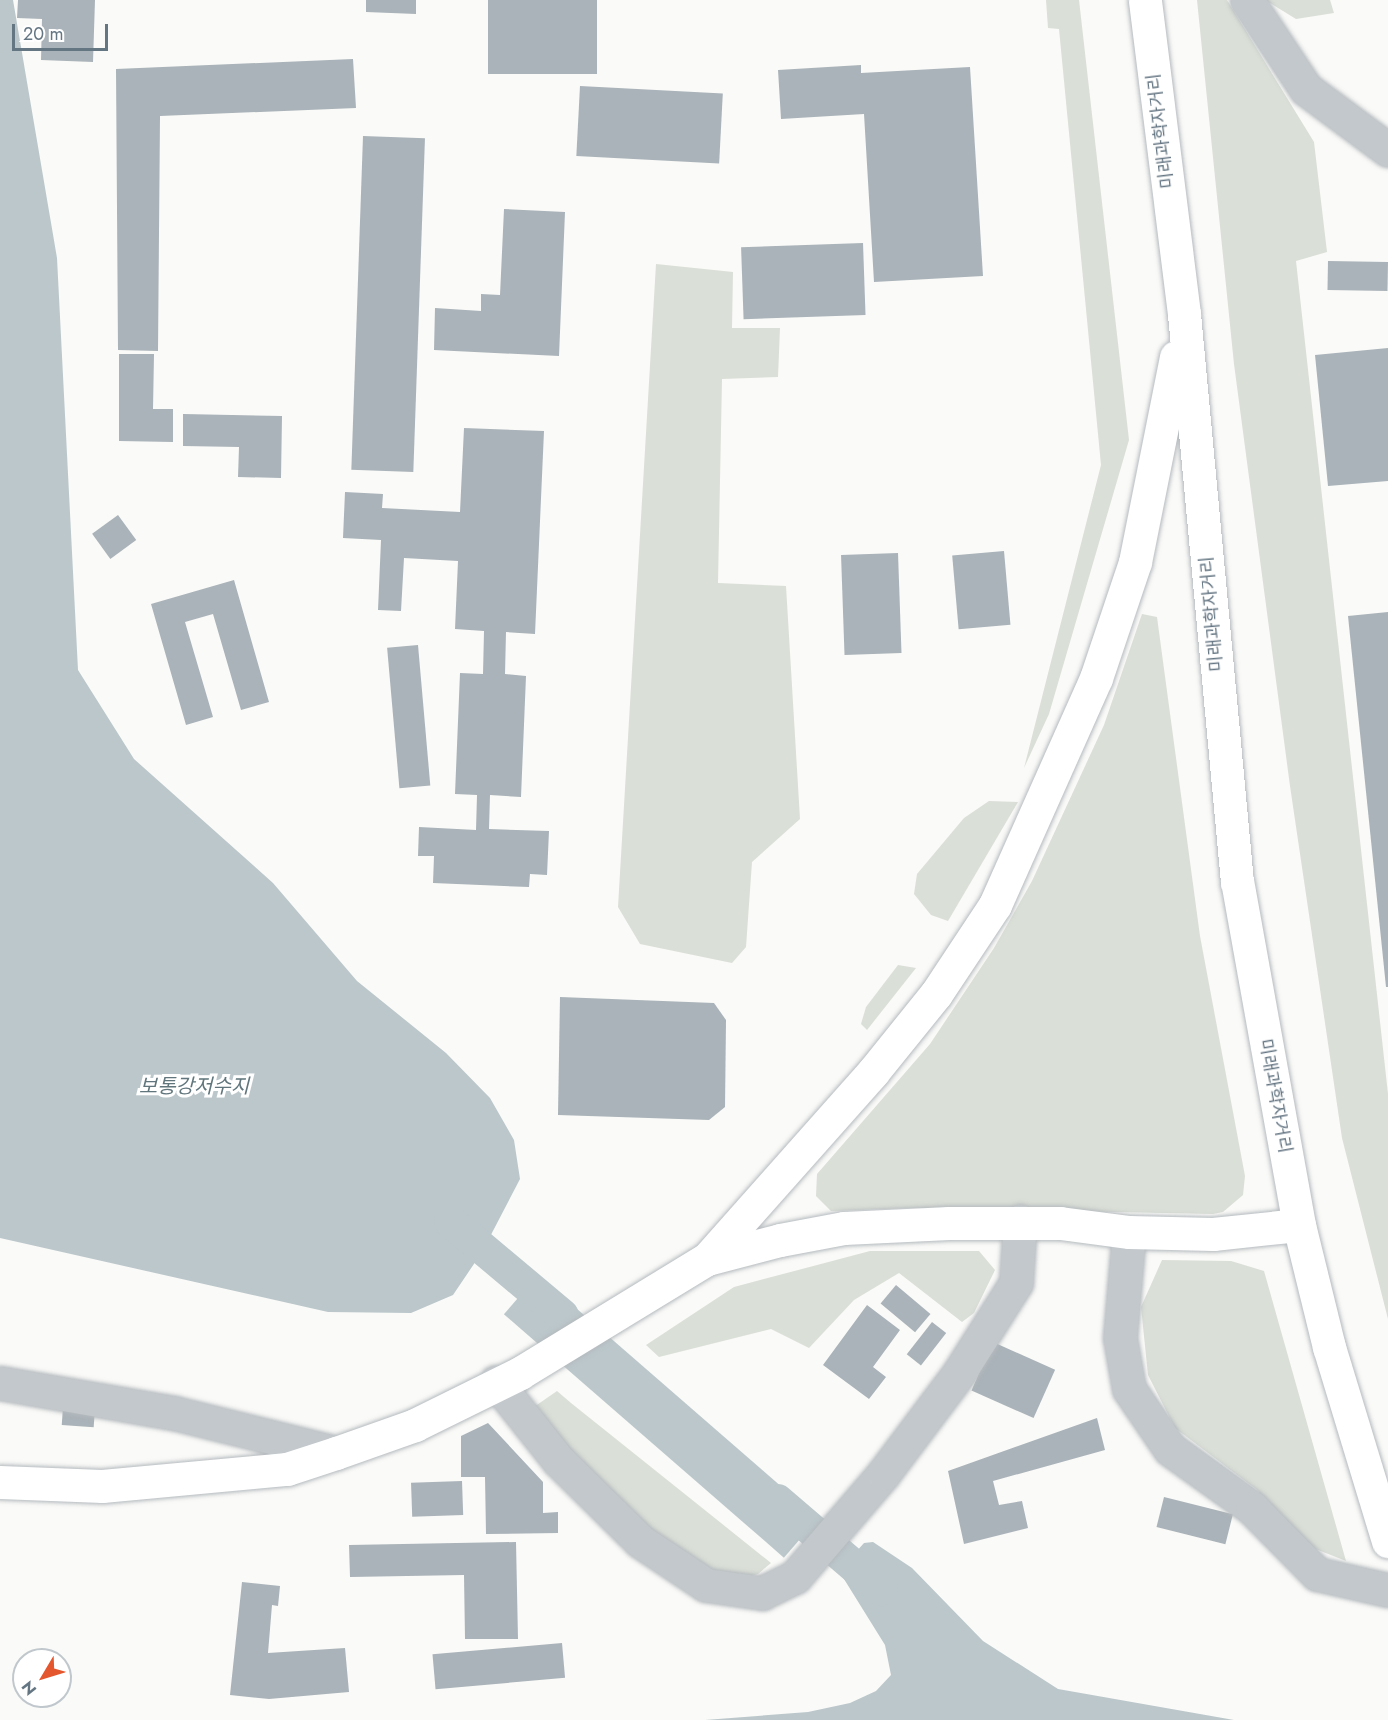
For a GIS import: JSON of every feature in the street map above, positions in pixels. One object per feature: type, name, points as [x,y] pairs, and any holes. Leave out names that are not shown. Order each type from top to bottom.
[{"type":"main road","name":"미래과학자거리","points":[[1145,0],[1184,314],[1237,882],[1299,1225],[1329,1347],[1385,1532]]},
{"type":"main road","points":[[0,1482],[102,1486],[286,1469],[336,1454],[415,1425],[508,1377],[707,1259],[873,1072],[936,994],[995,905],[1096,678],[1135,562],[1184,314]]},
{"type":"main road","points":[[707,1259],[844,1228],[1020,1221],[1129,1232],[1213,1234],[1299,1225]]},
{"type":"lane","points":[[1247,0],[1306,89],[1388,150]]},
{"type":"lane","points":[[508,1377],[558,1460],[640,1541],[706,1585],[762,1593],[795,1577],[848,1517],[959,1373],[1016,1283],[1020,1221]]},
{"type":"lane","points":[[1129,1232],[1120,1338],[1129,1389],[1170,1449],[1252,1508],[1317,1574],[1388,1590]]},
{"type":"lane","points":[[0,1383],[174,1413],[336,1454]]},
{"type":"shaded area","points":[[1046,0],[1079,0],[1129,440],[1049,714],[1024,768],[1101,465],[1059,29],[1048,28]]},
{"type":"shaded area","points":[[1197,0],[1227,0],[1314,142],[1327,252],[1296,261],[1388,1094],[1388,1319],[1342,1138],[1290,786],[1234,364]]},
{"type":"shaded area","points":[[1265,0],[1330,0],[1334,13],[1296,19]]},
{"type":"shaded area","points":[[656,264],[733,272],[732,328],[780,328],[778,377],[722,379],[718,583],[786,586],[800,819],[752,862],[746,947],[732,963],[640,944],[618,907]]},
{"type":"shaded area","points":[[1142,614],[1157,617],[1200,936],[1245,1176],[1243,1195],[1223,1212],[1213,1214],[912,1208],[831,1211],[816,1196],[817,1174],[930,1044],[994,948],[1032,881],[1104,725]]},
{"type":"shaded area","points":[[989,801],[1018,802],[948,921],[931,915],[914,894],[917,874],[964,818]]},
{"type":"shaded area","points":[[898,965],[916,968],[867,1030],[861,1024],[866,1007]]},
{"type":"shaded area","points":[[870,1251],[979,1251],[995,1270],[974,1313],[962,1322],[899,1273],[854,1300],[809,1348],[771,1329],[659,1357],[646,1345],[734,1287]]},
{"type":"shaded area","points":[[1162,1260],[1231,1261],[1264,1271],[1346,1561],[1308,1546],[1256,1489],[1175,1428],[1148,1375],[1141,1307]]},
{"type":"shaded area","points":[[557,1391],[771,1563],[758,1574],[742,1578],[717,1575],[651,1533],[531,1409]]},
{"type":"water","name":"보통강저수지","points":[[0,0],[13,0],[57,258],[78,670],[134,759],[273,883],[357,981],[446,1053],[490,1098],[514,1140],[520,1179],[482,1252],[453,1295],[411,1313],[328,1312],[0,1238]]},
{"type":"water","points":[[538,1275],[818,1518],[784,1558],[504,1314]]},
{"type":"water","points":[[873,1542],[912,1568],[983,1641],[1058,1689],[1234,1720],[705,1720],[808,1712],[850,1703],[876,1691],[891,1675],[885,1645],[839,1571],[864,1543]]},
{"type":"building","points":[[18,0],[95,0],[93,62],[41,60],[42,19],[17,18]]},
{"type":"building","points":[[366,0],[416,0],[416,14],[366,12]]},
{"type":"building","points":[[488,0],[597,0],[597,74],[488,74]]},
{"type":"building","points":[[353,59],[356,108],[160,116],[158,351],[118,350],[116,69]]},
{"type":"building","points":[[861,65],[861,73],[970,67],[983,276],[874,282],[864,114],[781,119],[778,70]]},
{"type":"building","points":[[580,86],[723,93],[719,163],[576,156]]},
{"type":"building","points":[[363,136],[425,138],[413,472],[351,470]]},
{"type":"building","points":[[504,209],[565,212],[559,356],[434,350],[435,308],[481,311],[481,294],[500,295]]},
{"type":"building","points":[[863,243],[866,315],[744,319],[741,247]]},
{"type":"building","points":[[1328,261],[1388,262],[1387,291],[1327,290]]},
{"type":"building","points":[[1388,348],[1388,481],[1328,486],[1315,355]]},
{"type":"building","points":[[119,354],[154,354],[153,409],[173,409],[173,442],[119,441]]},
{"type":"building","points":[[183,414],[282,416],[281,478],[238,477],[239,447],[183,446]]},
{"type":"building","points":[[464,428],[544,431],[535,634],[506,632],[505,674],[526,676],[521,797],[490,795],[489,829],[549,831],[547,875],[530,874],[529,887],[433,883],[434,856],[418,856],[419,827],[476,830],[477,795],[455,794],[460,673],[483,674],[484,631],[455,629],[458,561],[404,558],[401,611],[378,610],[381,540],[343,538],[345,492],[383,494],[382,508],[460,512]]},
{"type":"building","points":[[118,515],[136,540],[110,559],[92,534]]},
{"type":"building","points":[[1004,551],[1010,625],[959,629],[952,556]]},
{"type":"building","points":[[898,553],[901,653],[845,655],[841,555]]},
{"type":"building","points":[[234,580],[269,702],[241,710],[213,614],[185,622],[213,717],[186,725],[151,604]]},
{"type":"building","points":[[1388,612],[1388,987],[1386,987],[1348,616]]},
{"type":"building","points":[[418,645],[430,785],[399,788],[387,648]]},
{"type":"building","points":[[560,997],[714,1003],[726,1020],[725,1107],[709,1120],[558,1115]]},
{"type":"building","points":[[896,1285],[930,1314],[915,1332],[881,1303]]},
{"type":"building","points":[[867,1305],[900,1330],[873,1367],[886,1377],[869,1399],[823,1365]]},
{"type":"building","points":[[932,1322],[946,1333],[921,1365],[907,1354]]},
{"type":"building","points":[[993,1342],[1055,1370],[1034,1418],[971,1390]]},
{"type":"building","points":[[63,1407],[95,1409],[94,1427],[62,1425]]},
{"type":"building","points":[[1097,1418],[1105,1450],[993,1481],[999,1505],[1022,1501],[1028,1528],[964,1544],[948,1471]]},
{"type":"building","points":[[488,1423],[543,1482],[543,1513],[558,1512],[558,1533],[486,1534],[485,1477],[461,1477],[461,1436]]},
{"type":"building","points":[[462,1481],[463,1515],[412,1517],[411,1483]]},
{"type":"building","points":[[1164,1497],[1233,1514],[1225,1544],[1157,1527]]},
{"type":"building","points":[[516,1542],[518,1639],[465,1639],[464,1575],[350,1577],[349,1545]]},
{"type":"building","points":[[242,1582],[280,1586],[278,1606],[272,1605],[268,1653],[345,1648],[349,1692],[269,1699],[230,1695]]},
{"type":"building","points":[[562,1643],[565,1678],[436,1689],[432,1654]]},
{"type":"waterway","points":[[450,1221],[562,1315]]},
{"type":"waterway","points":[[777,1500],[881,1589]]}]
